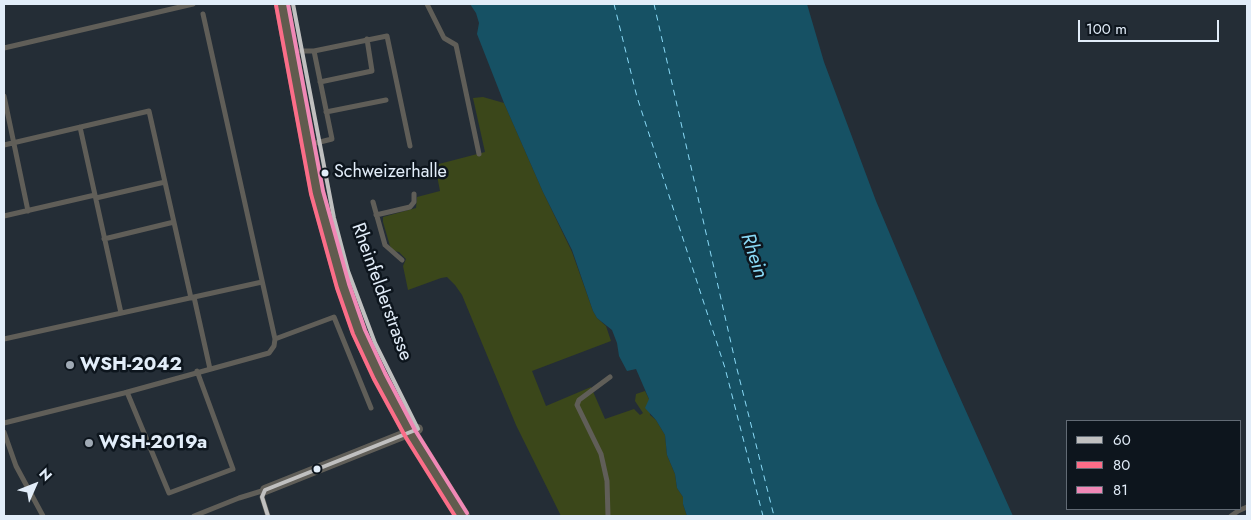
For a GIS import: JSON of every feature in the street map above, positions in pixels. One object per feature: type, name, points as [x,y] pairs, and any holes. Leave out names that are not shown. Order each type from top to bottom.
[{"type":"main road","name":"Rheinfelderstrasse","points":[[282,4],[314,144],[348,271],[374,343],[414,431],[462,516]]},
{"type":"main road","name":"Rheinfelderstrasse","points":[[293,4],[308,51],[314,144]]},
{"type":"main road","name":"Rheinfelderstrasse","points":[[414,431],[472,516]]},
{"type":"street","points":[[265,490],[414,431]]},
{"type":"lane","points":[[4,48],[193,4]]},
{"type":"lane","points":[[427,4],[444,38],[456,45],[479,154]]},
{"type":"lane","points":[[4,423],[269,353],[274,346],[275,339],[203,14]]},
{"type":"lane","points":[[314,144],[332,138],[320,82],[308,51],[387,36],[410,146]]},
{"type":"lane","points":[[320,82],[372,71],[367,39]]},
{"type":"lane","points":[[4,96],[28,211]]},
{"type":"lane","points":[[326,112],[386,100]]},
{"type":"lane","points":[[4,145],[149,111],[210,369]]},
{"type":"lane","points":[[80,127],[121,313]]},
{"type":"lane","points":[[4,216],[165,182]]},
{"type":"lane","points":[[376,215],[410,207],[414,202],[414,194]]},
{"type":"lane","points":[[373,202],[385,245],[402,260]]},
{"type":"lane","points":[[104,239],[174,222]]},
{"type":"lane","points":[[4,339],[262,282]]},
{"type":"lane","points":[[275,339],[334,316],[371,408]]},
{"type":"lane","points":[[127,392],[169,493],[233,469],[197,372]]},
{"type":"lane","points":[[608,516],[607,481],[601,454],[577,406],[579,400],[610,377]]},
{"type":"lane","points":[[4,432],[16,466],[43,516]]},
{"type":"lane","points":[[194,516],[265,490]]},
{"type":"lane","points":[[265,490],[262,497],[268,516]]},
{"type":"green space","points":[[483,97],[504,103],[572,252],[593,311],[597,318],[606,326],[611,341],[532,371],[546,406],[591,387],[605,419],[634,409],[640,415],[643,413],[635,401],[636,394],[645,391],[649,399],[650,415],[656,420],[665,435],[667,455],[675,474],[677,488],[683,497],[687,516],[561,516],[516,425],[462,295],[447,277],[408,290],[403,266],[406,259],[390,246],[383,217],[416,208],[417,197],[440,191],[435,165],[485,152],[473,98]]},
{"type":"water","name":"Rhein","points":[[470,4],[807,4],[824,62],[876,201],[943,360],[1013,516],[687,516],[683,497],[677,488],[675,474],[667,455],[665,435],[656,420],[645,408],[649,399],[636,369],[627,371],[619,356],[612,330],[597,318],[593,311],[572,250],[543,192],[504,103],[477,34],[479,23],[476,13]]},
{"type":"ferry route","points":[[614,4],[637,97],[725,368],[763,516]]},
{"type":"ferry route","points":[[654,4],[736,365],[774,516]]},
{"type":"transit line","name":"81","points":[[288,4],[323,191],[349,284],[365,330],[415,430],[467,513]]},
{"type":"transit line","name":"60","points":[[268,516],[262,497],[265,490],[418,429],[375,343],[348,271],[334,218],[293,4]]},
{"type":"transit line","name":"80","points":[[276,5],[311,194],[337,288],[353,334],[374,379],[405,436],[455,516]]},
{"type":"place","name":"Schweizerhalle","points":[[325,173]]},
{"type":"place","name":"WSH-2042","points":[[70,365]]},
{"type":"place","name":"WSH-2019a","points":[[89,443]]}]
